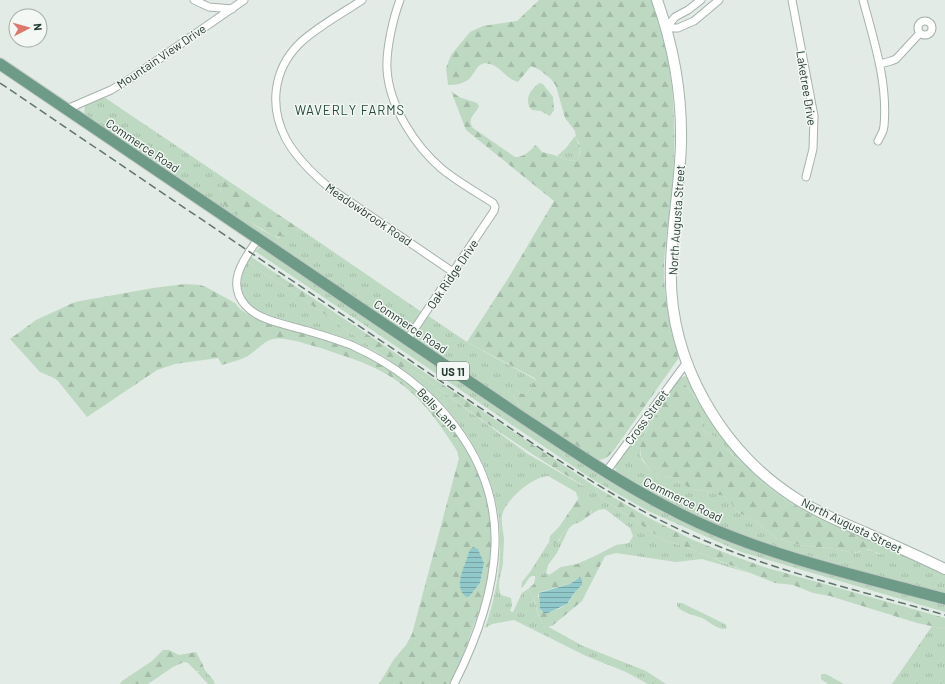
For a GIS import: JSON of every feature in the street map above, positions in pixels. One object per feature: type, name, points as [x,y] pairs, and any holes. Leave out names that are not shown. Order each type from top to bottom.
[{"type":"main road","name":"North Augusta Street","points":[[657,0],[671,45],[678,91],[681,142],[671,265],[671,290],[676,324],[687,362],[701,394],[718,423],[744,455],[769,478],[794,497],[818,511],[945,568]]},
{"type":"main road","name":"Commerce Road","points":[[0,64],[407,340],[606,472],[670,509],[736,538],[810,562],[945,599]]},
{"type":"street","name":"Mountain View Drive","points":[[194,0],[209,7],[232,9]]},
{"type":"street","name":"Mountain View Drive","points":[[67,110],[111,90],[133,77],[244,0]]},
{"type":"street","name":"Meadowbrook Road","points":[[362,0],[308,36],[294,49],[286,60],[279,75],[276,90],[276,107],[280,126],[288,143],[313,173],[331,190],[453,272]]},
{"type":"street","name":"Oak Ridge Drive","points":[[400,0],[392,31],[387,60],[392,91],[402,118],[414,138],[434,161],[452,176],[493,203],[495,207],[494,211],[407,340]]},
{"type":"street","points":[[666,28],[675,17],[688,10],[701,0]]},
{"type":"street","points":[[666,28],[678,28],[694,21],[719,0]]},
{"type":"street","name":"Laketree Drive","points":[[792,0],[814,116],[813,149],[806,177]]},
{"type":"street","points":[[863,0],[880,64],[884,92],[885,112],[883,131],[878,141]]},
{"type":"street","points":[[880,64],[896,58],[920,33]]},
{"type":"street","name":"Bells Lane","points":[[258,239],[242,263],[236,280],[237,290],[246,307],[260,316],[353,346],[378,358],[427,394],[447,415],[468,444],[478,465],[488,489],[492,510],[495,544],[494,566],[483,614],[470,651],[454,684]]},
{"type":"street","name":"Cross Street","points":[[606,472],[687,362]]},
{"type":"green space","points":[[539,0],[651,0],[666,47],[670,71],[674,120],[674,169],[665,247],[664,279],[671,330],[678,359],[614,450],[601,460],[595,459],[523,412],[513,395],[512,390],[515,389],[522,394],[526,394],[536,379],[467,342],[509,277],[554,201],[466,130],[451,91],[459,97],[477,103],[479,106],[478,109],[471,119],[471,125],[473,128],[515,157],[524,155],[536,145],[542,152],[570,161],[577,160],[580,153],[579,143],[576,138],[575,131],[565,118],[556,86],[551,79],[540,70],[531,66],[518,82],[510,78],[494,65],[486,63],[479,65],[467,81],[459,84],[448,85],[446,68],[451,55],[470,32],[483,26],[517,21]]},
{"type":"green space","points":[[539,83],[543,84],[553,97],[554,110],[550,116],[541,111],[532,110],[529,107],[528,97]]},
{"type":"green space","points":[[104,97],[224,178],[220,190],[223,203],[262,230],[278,238],[290,231],[300,229],[423,313],[410,332],[404,332],[86,117],[84,111],[85,106]]},
{"type":"green space","points":[[575,136],[579,148],[577,160],[570,161],[557,156],[566,148]]},
{"type":"green space","points":[[224,178],[300,229],[277,237],[230,210],[224,204],[220,192]]},
{"type":"green space","points":[[265,247],[690,522],[945,603],[945,612],[741,552],[648,511],[592,479],[255,251],[259,248]]},
{"type":"green space","points":[[250,256],[587,481],[584,486],[518,445],[414,371],[410,369],[402,369],[286,287],[247,262]]},
{"type":"green space","points":[[247,262],[286,287],[402,369],[410,369],[414,371],[528,454],[583,486],[587,481],[594,486],[600,497],[665,541],[683,546],[749,573],[702,559],[676,562],[616,553],[605,556],[602,562],[597,555],[595,556],[616,545],[629,543],[633,536],[630,528],[605,509],[598,510],[590,515],[592,511],[579,497],[578,499],[576,492],[548,476],[535,480],[527,485],[508,503],[502,516],[504,544],[499,587],[501,595],[511,598],[512,605],[510,611],[513,612],[522,593],[528,589],[533,597],[539,617],[545,625],[583,646],[646,671],[666,684],[648,684],[626,672],[586,656],[514,620],[492,624],[485,628],[492,606],[498,573],[500,539],[498,512],[491,485],[481,460],[468,436],[433,394],[412,377],[377,353],[364,346],[326,332],[269,316],[253,308],[244,298],[241,286],[241,280]]},
{"type":"green space","points":[[185,284],[200,285],[235,303],[241,310],[257,319],[340,345],[379,362],[413,385],[430,401],[464,443],[480,475],[489,506],[491,553],[489,575],[484,597],[462,658],[450,684],[379,684],[394,659],[406,645],[412,634],[459,458],[457,451],[435,418],[408,389],[386,374],[362,363],[321,348],[278,338],[266,342],[248,356],[222,365],[218,358],[175,364],[157,370],[87,417],[58,381],[40,372],[10,339],[36,320],[75,302],[153,288]],"holes":[[[478,549],[484,563],[480,583],[469,597],[464,594],[460,587],[462,571],[469,551]]]},
{"type":"green space","points":[[427,315],[467,342],[536,380],[526,394],[522,394],[515,389],[513,395],[523,412],[417,340],[415,337],[416,332]]},
{"type":"green space","points":[[685,376],[689,378],[762,476],[945,572],[945,595],[770,545],[728,530],[676,507],[618,474],[615,468],[618,460],[678,380]],"holes":[[[683,382],[700,403],[702,420],[701,426],[703,430],[715,437],[758,480],[788,502],[812,516],[894,553],[878,554],[865,549],[854,553],[800,545],[776,538],[755,521],[736,511],[730,501],[723,496],[706,491],[691,489],[674,478],[661,476],[650,470],[642,460],[640,455],[640,447],[643,437],[659,410]]]},
{"type":"green space","points":[[683,382],[701,405],[703,417],[701,424],[703,430],[720,440],[731,454],[758,480],[788,502],[812,516],[890,550],[894,553],[894,555],[883,555],[868,549],[854,553],[800,545],[776,538],[755,521],[736,511],[730,501],[723,496],[706,491],[691,489],[674,478],[661,476],[650,470],[641,457],[640,447],[642,439],[676,385]]},
{"type":"green space","points":[[594,486],[647,517],[693,540],[764,567],[945,618],[945,629],[917,623],[830,596],[813,593],[793,585],[775,583],[683,546],[665,541],[600,497]]},
{"type":"green space","points":[[581,496],[593,505],[590,515],[574,524],[563,533],[557,543],[550,544],[550,536],[559,527]]},
{"type":"green space","points":[[569,528],[557,553],[548,565],[546,573],[549,575],[535,579],[535,576],[532,576],[521,588],[522,582],[549,542],[550,544],[559,541],[563,533]]},
{"type":"green space","points":[[597,555],[600,557],[602,562],[582,601],[552,626],[547,627],[540,619],[534,598],[528,589],[534,584],[535,579],[539,576],[549,575],[561,567],[577,564]],"holes":[[[578,578],[581,587],[564,606],[548,613],[541,611],[538,595],[540,592],[570,584]]]},
{"type":"green space","points":[[677,603],[682,603],[725,624],[727,628],[719,628],[702,618],[685,612],[677,606]]},
{"type":"green space","points":[[932,626],[945,629],[945,684],[892,684]]},
{"type":"green space","points":[[163,650],[169,650],[179,655],[196,652],[203,665],[202,671],[196,671],[188,663],[184,662],[173,667],[148,684],[120,684],[122,681],[152,661]]},
{"type":"green space","points":[[203,665],[205,671],[213,679],[215,684],[208,684],[196,671],[198,672],[202,669]]},
{"type":"green space","points":[[822,674],[826,674],[844,684],[828,684],[821,679]]},
{"type":"water","points":[[473,547],[478,549],[484,563],[480,583],[469,597],[466,597],[460,587],[460,581],[469,551]]},
{"type":"water","points":[[580,577],[582,580],[582,585],[567,604],[548,613],[544,613],[540,609],[539,593],[570,584]]},
{"type":"railway","points":[[0,83],[541,449],[629,504],[685,532],[748,557],[814,578],[945,615]]},
{"type":"district","name":"WAVERLY FARMS","points":[[350,110]]}]
